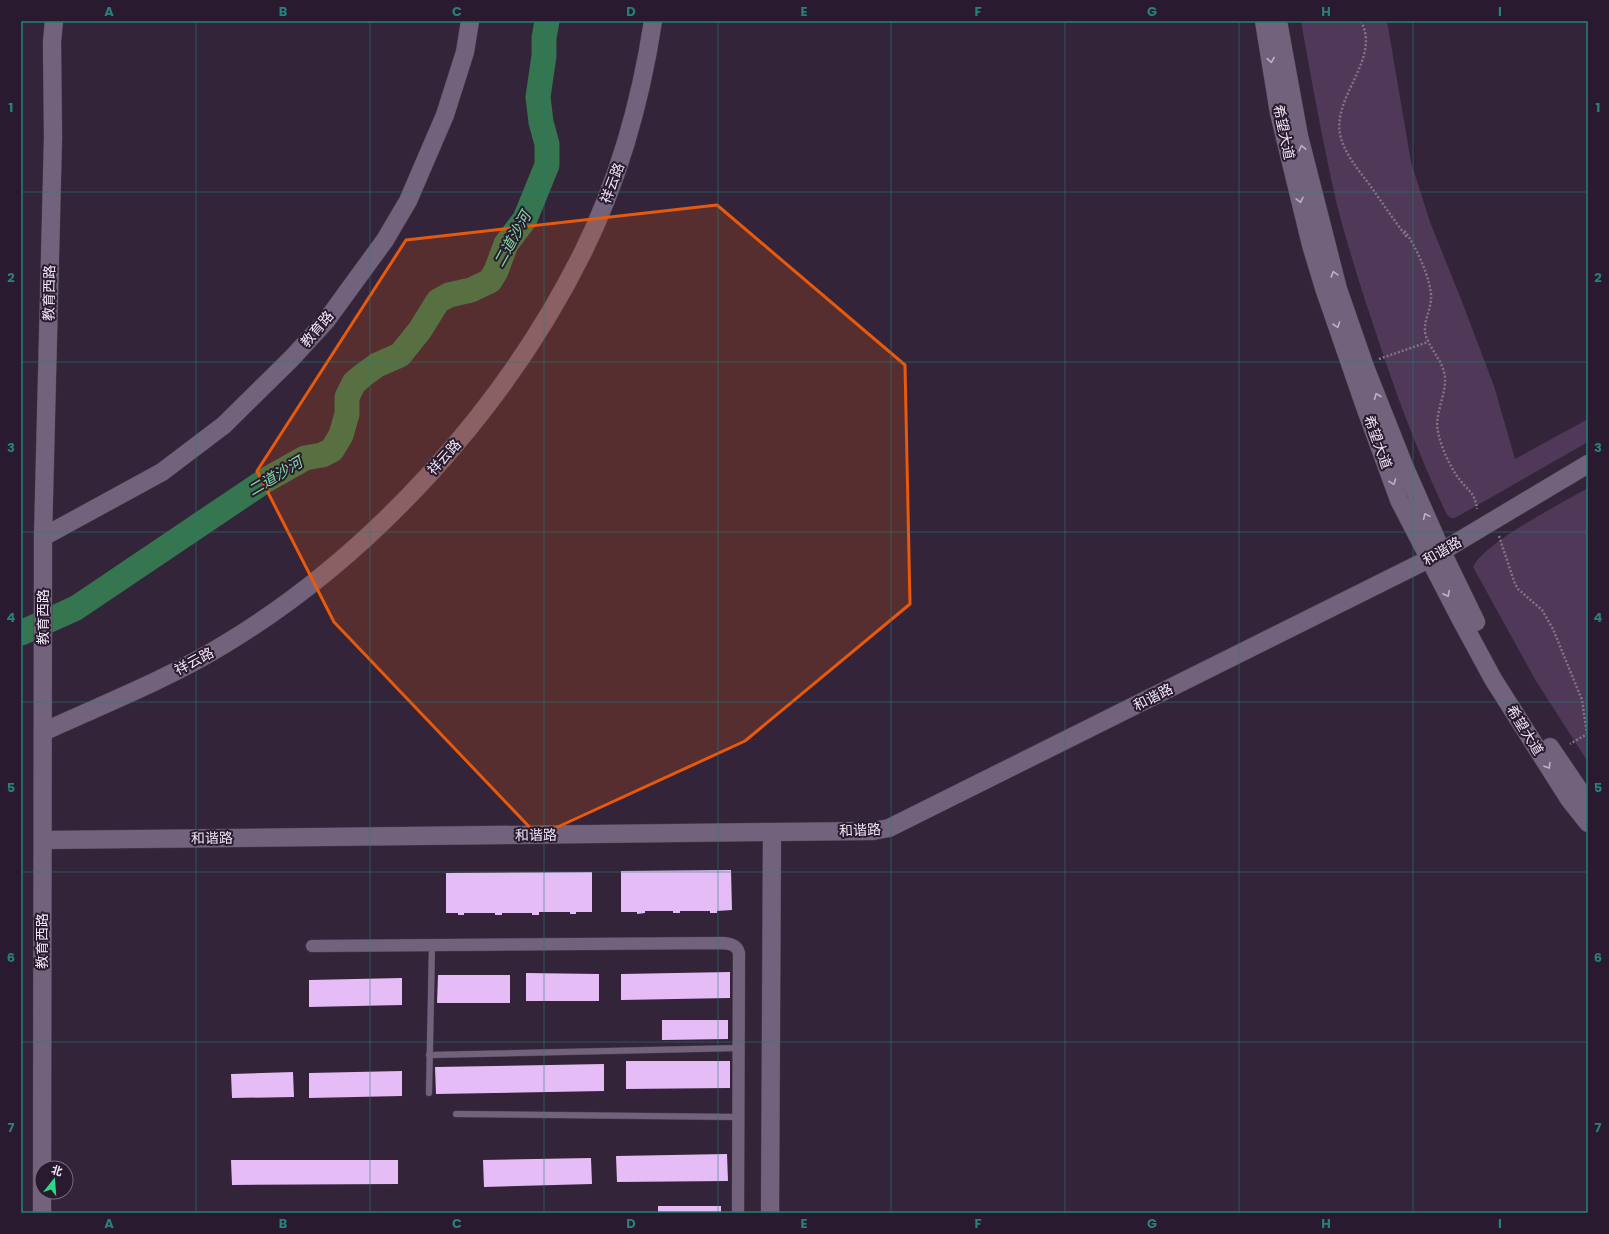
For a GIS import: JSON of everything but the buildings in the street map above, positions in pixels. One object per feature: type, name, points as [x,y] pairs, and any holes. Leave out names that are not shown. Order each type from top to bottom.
[{"type":"street","name":"教育西路","points":[[42,1213],[43,537],[53,137],[52,42],[54,21]]},
{"type":"street","name":"教育路","points":[[43,537],[162,472],[224,425],[291,359],[326,321],[385,240],[408,201],[445,115],[465,52],[470,21]]},
{"type":"street","name":"祥云路","points":[[43,732],[185,667],[225,644],[267,616],[336,564],[380,524],[408,496],[472,425],[498,391],[545,320],[569,279],[592,232],[613,182],[628,136],[641,83],[653,21]]},
{"type":"street","name":"希望大道","points":[[1264,21],[1279,113],[1317,265],[1396,493],[1467,605],[1531,718],[1588,803]]},
{"type":"street","name":"希望大道","points":[[1278,21],[1299,136],[1338,289],[1367,373],[1405,468],[1436,555],[1493,679],[1569,799],[1588,823]]},
{"type":"street","name":"和谐路","points":[[42,840],[873,831],[889,828],[1436,555],[1588,464]]},
{"type":"street","points":[[770,1213],[772,832]]},
{"type":"street","points":[[312,946],[723,943],[734,945],[739,953],[738,1213]]},
{"type":"lane","points":[[429,1093],[432,945]]},
{"type":"lane","points":[[430,1055],[739,1048]]},
{"type":"lane","points":[[456,1114],[738,1117]]},
{"type":"path","points":[[1361,21],[1365,31],[1365,48],[1359,68],[1344,100],[1340,120],[1340,134],[1346,152],[1406,236],[1404,230],[1410,238],[1423,264],[1431,298],[1425,327],[1428,342],[1441,363],[1445,377],[1437,424],[1439,436],[1457,476],[1474,495],[1477,509]]},
{"type":"path","points":[[1379,359],[1428,342]]},
{"type":"path","points":[[1499,536],[1515,584],[1518,589],[1537,605],[1553,629],[1582,700],[1587,734],[1570,744]]},
{"type":"highlighted area","points":[[717,205],[905,365],[910,604],[745,741],[538,836],[334,622],[257,471],[406,240]]},
{"type":"shaded area","points":[[1301,21],[1387,21],[1411,162],[1430,222],[1494,386],[1515,459],[1588,419],[1588,442],[1455,518],[1451,518],[1447,515],[1406,419],[1388,370],[1349,249],[1332,182]]},
{"type":"shaded area","points":[[1588,488],[1588,762],[1536,681],[1473,567],[1480,557],[1507,535]]},
{"type":"waterway","name":"二道沙河","points":[[21,633],[76,608],[266,480],[305,458],[322,455],[332,450],[341,435],[347,414],[347,397],[354,383],[377,365],[400,355],[420,330],[438,301],[449,295],[471,290],[490,281],[496,271],[506,244],[525,219],[547,165],[547,144],[541,122],[538,97],[547,21]]}]
